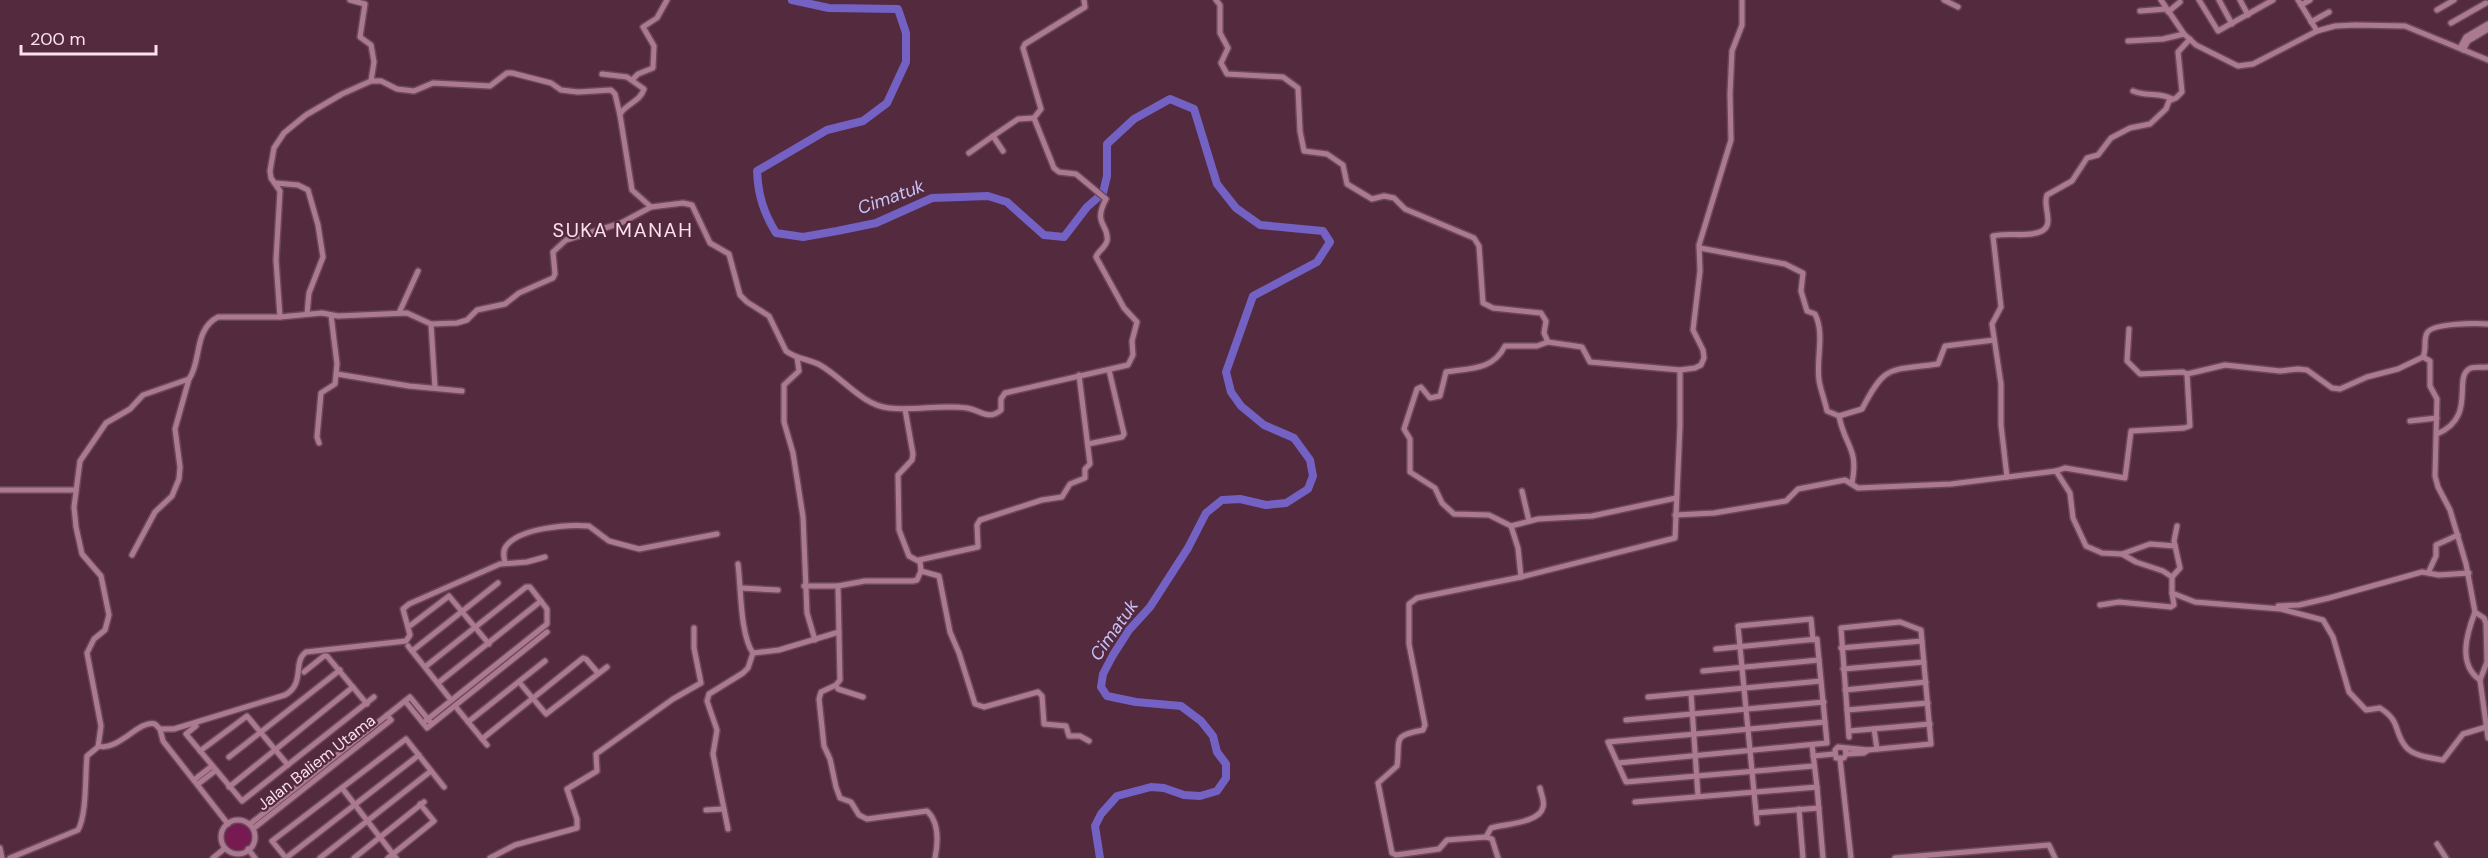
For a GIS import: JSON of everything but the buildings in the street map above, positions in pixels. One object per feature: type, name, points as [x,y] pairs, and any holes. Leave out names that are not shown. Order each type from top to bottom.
[{"type":"street","points":[[350,0],[365,4],[360,37],[370,45],[374,61],[371,81]]},
{"type":"street","points":[[632,80],[638,74],[653,68],[654,46],[643,27],[657,18],[667,0]]},
{"type":"street","points":[[969,153],[1018,119],[1034,118],[1041,109],[1022,47],[1085,7],[1084,0]]},
{"type":"street","points":[[1216,0],[1220,5],[1220,33],[1228,48],[1221,63],[1227,74],[1283,77],[1298,88],[1300,131],[1304,151],[1327,154],[1343,165],[1347,184],[1372,199],[1384,196],[1394,198],[1405,209],[1474,238],[1479,246],[1483,303],[1493,308],[1541,313],[1546,321],[1544,333],[1548,342]]},
{"type":"street","points":[[1676,498],[1592,516],[1529,521],[1511,526],[1488,515],[1454,514],[1442,503],[1435,488],[1410,472],[1410,439],[1404,429],[1417,389],[1421,387],[1430,398],[1440,396],[1446,372],[1489,364],[1500,356],[1505,346],[1537,346],[1548,342],[1582,347],[1590,362],[1680,370],[1701,365],[1704,358],[1703,350],[1693,330],[1700,248],[1718,176],[1731,140],[1732,51],[1742,25],[1742,0]]},
{"type":"street","points":[[1944,0],[1958,7]]},
{"type":"street","points":[[2161,0],[2190,39],[2207,52],[2244,67],[2317,31],[2335,26],[2398,25],[2411,28],[2488,60]]},
{"type":"street","points":[[2199,0],[2216,31],[2273,0]]},
{"type":"street","points":[[2219,0],[2232,24]]},
{"type":"street","points":[[2240,0],[2248,15]]},
{"type":"street","points":[[2310,0],[2300,2],[2317,31]]},
{"type":"street","points":[[2437,10],[2454,0]]},
{"type":"street","points":[[2140,11],[2167,11],[2180,2]]},
{"type":"street","points":[[2451,23],[2486,3]]},
{"type":"street","points":[[2311,22],[2329,12]]},
{"type":"street","points":[[2462,49],[2466,37],[2488,24]]},
{"type":"street","points":[[2462,49],[2468,41],[2488,29]]},
{"type":"street","points":[[2128,41],[2163,39],[2184,33]]},
{"type":"street","points":[[2007,477],[2001,425],[2001,384],[1992,322],[2001,307],[1993,236],[2036,233],[2043,230],[2047,226],[2048,219],[2045,199],[2047,195],[2072,181],[2087,158],[2098,155],[2108,140],[2130,128],[2150,124],[2166,109],[2169,101],[2182,92],[2178,50],[2190,39]]},
{"type":"street","points":[[280,317],[276,260],[279,192],[270,171],[275,144],[284,133],[306,115],[342,94],[371,81],[381,81],[397,89],[414,91],[432,83],[490,86],[507,73],[512,73],[550,83],[561,90],[579,92],[611,90],[615,94],[620,115],[632,190],[651,207]]},
{"type":"street","points":[[602,74],[627,77],[644,90],[639,98],[624,108],[620,115]]},
{"type":"street","points":[[2133,91],[2142,95],[2162,95],[2172,99]]},
{"type":"street","points":[[132,555],[155,512],[172,496],[179,479],[180,467],[175,429],[194,369],[198,344],[214,319],[226,316],[280,317],[307,314],[409,313],[431,324],[463,322],[477,310],[505,304],[519,293],[553,278],[555,274],[553,252],[560,244],[621,223],[651,207],[683,203],[692,205],[710,243],[731,257],[740,295],[770,316],[786,351],[822,366],[877,405],[905,409],[966,407],[986,415],[994,415],[1001,410],[1001,399],[1005,393],[1123,367],[1132,360],[1133,337],[1137,325],[1124,308],[1096,258],[1107,238],[1100,218],[1106,199],[1076,174],[1055,170],[1034,118]]},
{"type":"street","points":[[993,136],[1003,151]]},
{"type":"street","points":[[274,183],[298,185],[308,190],[318,225],[323,257],[311,286],[307,314]]},
{"type":"street","points":[[1700,248],[1785,264],[1801,271],[1804,276],[1801,291],[1807,311],[1815,314],[1818,320],[1821,356],[1819,381],[1827,411],[1839,416],[1862,409],[1876,381],[1889,370],[1938,364],[1946,346],[1994,340]]},
{"type":"street","points":[[399,313],[418,271]]},
{"type":"street","points":[[319,443],[317,437],[321,393],[334,384],[337,374],[331,315]]},
{"type":"street","points":[[431,324],[435,387]]},
{"type":"street","points":[[2423,357],[2426,335],[2432,329],[2488,324]]},
{"type":"street","points":[[2129,329],[2127,361],[2140,374],[2182,372],[2187,374],[2224,365],[2280,371],[2307,370],[2332,388],[2340,389],[2367,376],[2398,369],[2423,357]]},
{"type":"street","points":[[797,357],[798,370],[784,385],[783,409],[785,428],[793,453],[803,517],[804,586],[808,620],[815,640]]},
{"type":"street","points":[[2423,357],[2430,361],[2430,386],[2437,399],[2436,479],[2458,535],[2469,573],[2475,612],[2465,650],[2473,673],[2480,680]]},
{"type":"street","points":[[2438,434],[2450,426],[2460,413],[2463,380],[2466,372],[2472,368],[2488,367]]},
{"type":"street","points":[[1088,444],[1124,436],[1109,370]]},
{"type":"street","points":[[1498,858],[1492,839],[1486,837],[1447,840],[1439,849],[1394,857],[1378,783],[1397,766],[1399,740],[1408,733],[1423,730],[1425,725],[1409,644],[1409,604],[1417,598],[1521,577],[1674,539],[1680,426],[1680,370]]},
{"type":"street","points":[[337,374],[409,386],[462,391]]},
{"type":"street","points":[[1675,515],[1767,505],[1786,501],[1798,489],[1845,480],[1858,488],[1951,484],[2069,468],[2126,478],[2131,431],[2190,426],[2187,374]]},
{"type":"street","points":[[905,409],[913,454],[912,460],[898,475],[899,526],[909,556],[919,560],[978,546],[977,525],[980,520],[1042,500],[1064,496],[1070,484],[1086,477],[1085,470],[1090,464],[1079,375]]},
{"type":"street","points":[[99,746],[101,726],[87,652],[94,639],[105,630],[109,615],[101,576],[84,558],[74,518],[80,461],[106,423],[130,409],[143,395],[189,379]]},
{"type":"street","points":[[1839,416],[1841,429],[1854,455],[1856,465],[1852,483]]},
{"type":"street","points":[[2410,421],[2437,418]]},
{"type":"street","points":[[2056,471],[2070,493],[2073,518],[2083,543],[2098,552],[2122,554],[2150,544],[2175,546]]},
{"type":"street","points":[[0,490],[76,490]]},
{"type":"street","points":[[1522,490],[1529,521]]},
{"type":"street","points":[[505,563],[504,550],[507,544],[523,534],[549,528],[589,526],[609,541],[642,549],[717,534]]},
{"type":"street","points":[[1511,526],[1518,548],[1521,577]]},
{"type":"street","points":[[2100,605],[2119,602],[2171,607],[2174,605],[2172,577],[2180,568],[2175,546],[2178,526]]},
{"type":"street","points":[[2429,571],[2436,556],[2436,545],[2458,535]]},
{"type":"street","points":[[2122,554],[2172,577]]},
{"type":"street","points":[[10,858],[78,830],[81,824],[86,787],[87,756],[99,746],[106,746],[132,735],[149,722],[160,729],[174,729],[285,695],[298,682],[301,657],[306,652],[406,641],[410,635],[404,616],[404,607],[505,563],[527,562],[545,557]]},
{"type":"street","points":[[804,586],[838,586],[865,581],[913,581],[921,571],[919,560]]},
{"type":"street","points":[[728,829],[712,747],[717,730],[707,701],[709,694],[748,668],[753,653],[745,631],[738,564]]},
{"type":"street","points":[[921,571],[939,576],[950,632],[975,704],[984,707],[1038,692],[1042,696],[1044,724],[1066,726],[1070,736],[1080,736],[1089,741]]},
{"type":"street","points":[[2246,606],[2299,605],[2429,571],[2439,575],[2469,573]]},
{"type":"street","points":[[412,651],[498,583]]},
{"type":"street","points":[[425,667],[528,586],[548,610],[547,624],[506,661]]},
{"type":"street","points":[[838,586],[840,680],[836,685],[821,692],[819,699],[824,746],[830,759],[838,795],[851,802],[859,815],[867,819],[927,811],[936,830],[935,858]]},
{"type":"street","points":[[741,588],[778,590]]},
{"type":"street","points":[[2172,593],[2195,602],[2289,610],[2323,621],[2333,636],[2349,692],[2366,710],[2380,708],[2392,717],[2409,750],[2443,760],[2463,734],[2487,727]]},
{"type":"street","points":[[411,625],[449,596],[489,644]]},
{"type":"street","points":[[438,683],[541,601]]},
{"type":"street","points":[[2475,612],[2484,618],[2487,626],[2487,662],[2480,680],[2488,738]]},
{"type":"street","points":[[1757,824],[1738,626],[1811,619],[1813,640]]},
{"type":"street","points":[[1834,754],[1838,747],[1846,752],[1864,753],[1868,750],[1929,745],[1931,741],[1930,724],[1921,630],[1900,622],[1843,627],[1840,631],[1849,734],[1874,729],[1930,724]]},
{"type":"street","points":[[694,628],[694,648],[700,675],[699,685]]},
{"type":"street","points":[[453,703],[547,632]]},
{"type":"street","points":[[753,653],[764,653],[839,632]]},
{"type":"street","points":[[1618,763],[1827,743],[1817,639],[1716,649]]},
{"type":"street","points":[[1841,648],[1922,641]]},
{"type":"street","points":[[408,646],[487,745]]},
{"type":"street","points":[[304,672],[327,656],[367,704]]},
{"type":"street","points":[[482,739],[585,658],[598,673]]},
{"type":"street","points":[[1703,671],[1819,660]]},
{"type":"street","points":[[468,722],[545,661]]},
{"type":"street","points":[[1843,669],[1924,662]]},
{"type":"street","points":[[519,682],[546,714],[606,667]]},
{"type":"street","points":[[229,758],[340,670]]},
{"type":"street","points":[[1648,697],[1821,681]]},
{"type":"street","points":[[1845,690],[1926,682]]},
{"type":"street","points":[[699,685],[709,694]]},
{"type":"street","points":[[489,858],[515,845],[575,829],[578,825],[567,789],[597,771],[596,754],[673,699],[699,685]]},
{"type":"street","points":[[836,685],[837,688],[863,697]]},
{"type":"street","points":[[228,787],[353,687]]},
{"type":"street","points":[[1691,693],[1698,796]]},
{"type":"street","points":[[196,726],[186,734],[242,801],[374,698]]},
{"type":"street","name":"Jalan Baliem Utama","points":[[252,826],[390,720],[387,716],[407,699],[427,724],[453,703]]},
{"type":"street","points":[[1626,720],[1824,702]]},
{"type":"street","points":[[1847,710],[1928,703]]},
{"type":"street","points":[[200,751],[244,716],[249,717],[288,765]]},
{"type":"street","points":[[1814,766],[1626,782],[1608,742],[1825,722]]},
{"type":"street","points":[[160,729],[163,741],[228,824]]},
{"type":"street","points":[[1874,729],[1877,749]]},
{"type":"street","points":[[419,755],[286,858],[272,842],[406,739],[419,755],[444,788]]},
{"type":"street","points":[[1812,745],[1823,858]]},
{"type":"street","points":[[1840,759],[1846,752]]},
{"type":"street","points":[[1813,756],[1834,754],[1840,759],[1851,858]]},
{"type":"street","points":[[196,782],[214,768]]},
{"type":"street","points":[[320,858],[431,771]]},
{"type":"street","points":[[1635,802],[1817,787]]},
{"type":"street","points":[[342,788],[380,837],[392,857],[434,821],[422,803],[380,837],[354,858]]},
{"type":"street","points":[[1486,837],[1491,828],[1530,819],[1541,812],[1544,804],[1540,788]]},
{"type":"street","points":[[1756,813],[1819,808]]},
{"type":"street","points":[[706,810],[723,809]]},
{"type":"street","points":[[1799,809],[1803,858]]},
{"type":"street","points":[[240,821],[252,826],[252,845],[248,849],[236,854],[224,849],[221,837],[228,824],[240,821]]},
{"type":"street","points":[[2437,844],[2446,858]]},
{"type":"street","points":[[1895,858],[1951,856],[2049,845],[2055,858]]},
{"type":"street","points":[[0,848],[2,858]]},
{"type":"street","points":[[213,858],[224,849]]},
{"type":"street","points":[[248,849],[255,858]]},
{"type":"shaded area","points":[[238,824],[247,828],[251,837],[247,846],[238,850],[229,846],[225,837],[229,828]]},
{"type":"waterway","name":"Cimatuk","points":[[792,0],[829,8],[898,9],[906,33],[906,62],[887,103],[863,121],[827,130],[757,171],[762,204],[776,233],[803,237],[876,223],[932,198],[988,196],[1007,202],[1044,235],[1064,237],[1087,207],[1103,193],[1107,176],[1107,144],[1134,119],[1170,99],[1194,109],[1217,184],[1236,208],[1260,225],[1323,231],[1330,242],[1317,262],[1253,296],[1226,372],[1231,392],[1241,406],[1264,425],[1294,438],[1310,460],[1313,476],[1308,489],[1286,503],[1266,505],[1240,499],[1222,500],[1206,513],[1188,548],[1150,607],[1129,630],[1103,674],[1101,687],[1107,696],[1136,702],[1181,706],[1201,721],[1213,736],[1217,752],[1226,764],[1226,778],[1217,791],[1200,796],[1184,795],[1164,788],[1151,787],[1117,796],[1101,814],[1095,826],[1100,858]]},
{"type":"district","name":"SUKA MANAH","points":[[623,230]]}]
